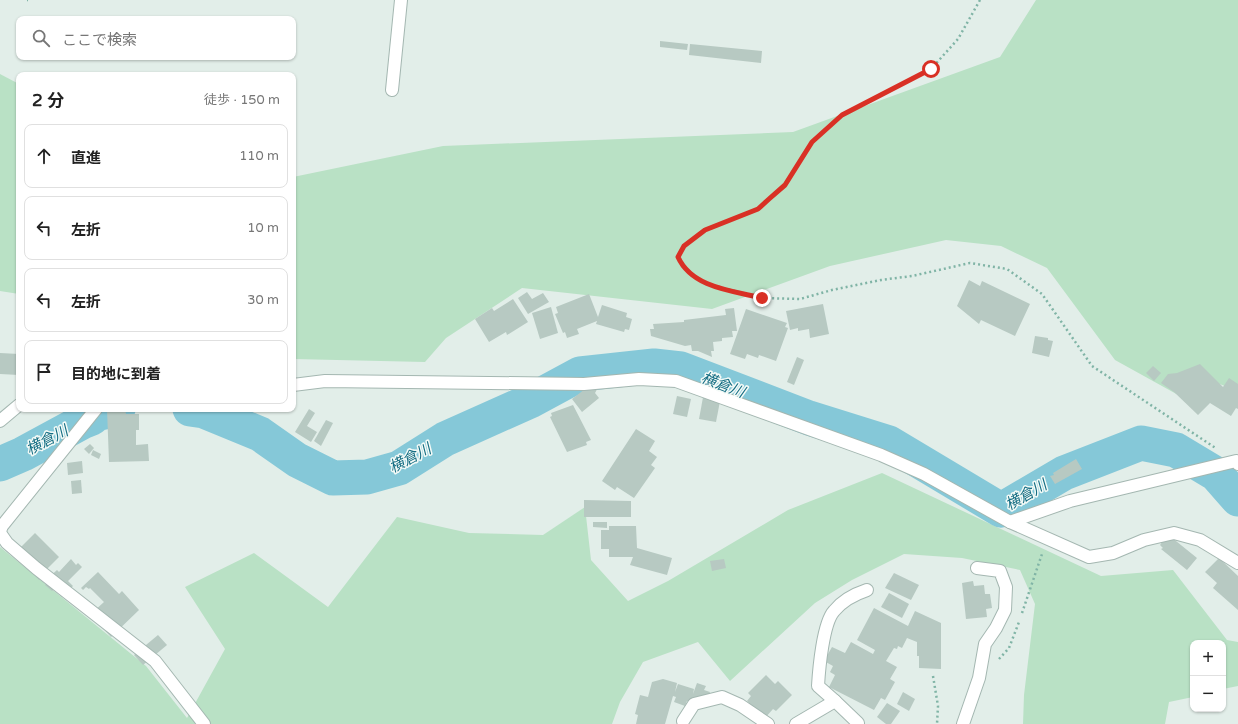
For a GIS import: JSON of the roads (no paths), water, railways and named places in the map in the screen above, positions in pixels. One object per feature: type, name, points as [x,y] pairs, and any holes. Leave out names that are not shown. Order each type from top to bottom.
[{"type":"street","points":[[392,90],[401,0]]},
{"type":"street","points":[[296,385],[325,381],[535,384],[584,384],[639,379],[676,381],[881,455],[924,474],[1010,522],[1089,557],[1113,553],[1144,540],[1174,533],[1200,540],[1238,563]]},
{"type":"street","points":[[0,421],[16,408]]},
{"type":"street","points":[[94,412],[2,526],[0,532],[7,543],[36,568],[155,660],[204,724]]},
{"type":"street","points":[[1010,522],[1070,501],[1237,463]]},
{"type":"street","points":[[963,724],[980,678],[985,644],[996,628],[1005,610],[1006,587],[1000,571],[977,568]]},
{"type":"street","points":[[858,724],[818,686],[819,663],[824,636],[833,612],[854,594],[867,590]]},
{"type":"street","points":[[683,721],[694,704],[722,697],[740,705],[768,724]]},
{"type":"street","points":[[796,724],[835,701]]},
{"type":"waterway","name":"横倉川","points":[[206,412],[260,434],[297,460],[333,478],[367,477],[399,468],[445,439],[530,401],[580,374],[654,366],[681,369],[809,418],[889,443],[1001,510],[1064,473],[1141,443],[1176,450],[1216,474],[1238,499]]},
{"type":"waterway","name":"横倉川","points":[[0,464],[23,454],[92,418],[96,414],[105,412]]}]
